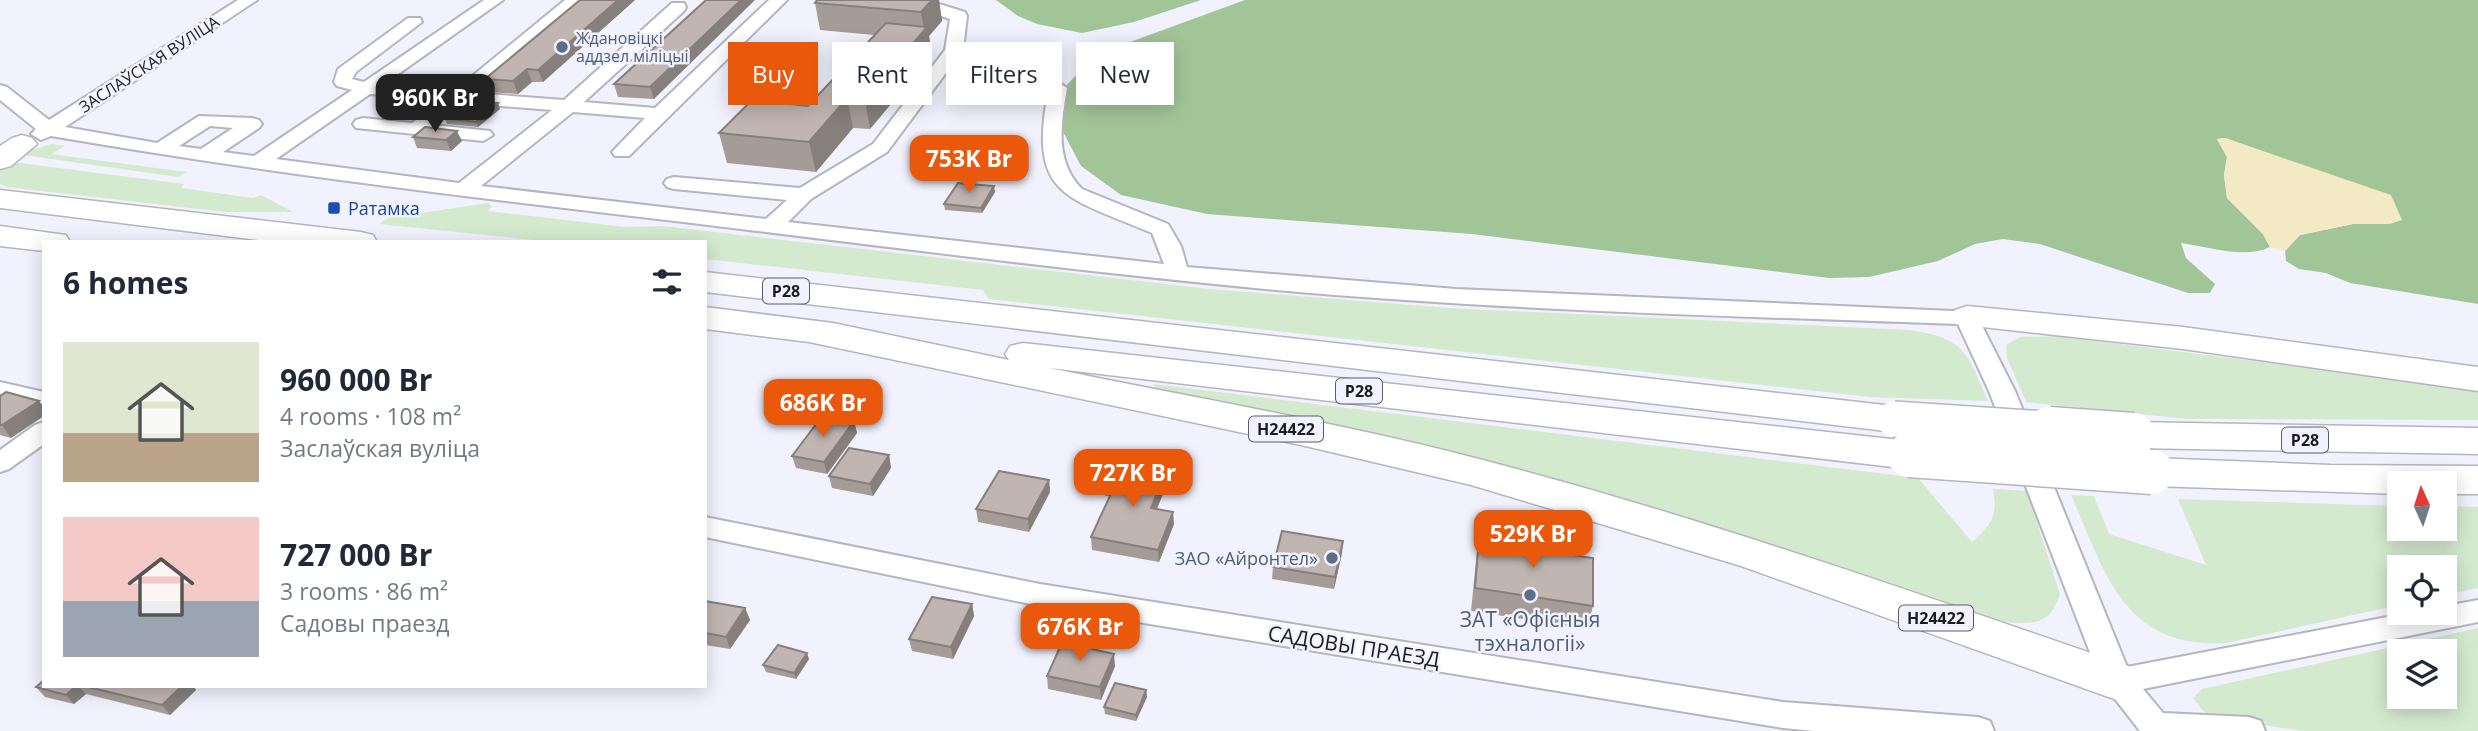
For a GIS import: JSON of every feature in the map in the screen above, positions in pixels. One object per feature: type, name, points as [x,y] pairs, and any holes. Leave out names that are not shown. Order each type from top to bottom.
[{"type":"highway","points":[[0,190],[43,204]]},
{"type":"highway","points":[[0,199],[344,240]]},
{"type":"highway","points":[[0,236],[42,241]]},
{"type":"highway","name":"Р28","points":[[707,282],[2152,472],[2330,479],[2478,480]]},
{"type":"highway","points":[[1967,317],[2169,336],[2478,379]]},
{"type":"highway","name":"Р28","points":[[707,318],[1511,407],[1901,437],[2133,435],[2478,441]]},
{"type":"highway","name":"Н24422","points":[[809,331],[1301,432],[1475,472],[1755,555],[2117,681]]},
{"type":"street","name":"ЗАСЛАЎСКАЯ ВУЛІЦА","points":[[7,153],[49,130],[249,0]]},
{"type":"street","points":[[257,163],[495,0]]},
{"type":"street","points":[[416,129],[575,0]]},
{"type":"street","points":[[622,152],[779,0]]},
{"type":"street","points":[[772,225],[804,195],[880,148],[954,50],[959,16],[909,0]]},
{"type":"street","points":[[463,190],[569,106],[678,7]]},
{"type":"street","points":[[414,22],[350,68],[341,78],[342,82],[367,88],[660,114]]},
{"type":"street","points":[[0,91],[49,130],[160,149],[463,190],[1178,273],[1456,296],[1648,306],[1967,317]]},
{"type":"street","points":[[1056,105],[1052,149],[1062,180],[1075,193],[1160,229],[1170,246],[1178,273]]},
{"type":"street","points":[[160,149],[206,120],[252,124],[204,155]]},
{"type":"street","points":[[363,124],[483,135]]},
{"type":"street","points":[[674,183],[804,195]]},
{"type":"street","name":"Н24422","points":[[1967,317],[2002,391],[2117,681],[2158,729]]},
{"type":"street","points":[[0,390],[42,400]]},
{"type":"street","points":[[0,463],[42,432]]},
{"type":"street","name":"САДОВЫ ПРАЕЗД","points":[[720,530],[1040,595],[1769,713],[1978,731]]},
{"type":"street","name":"Н24422","points":[[2117,681],[2290,650],[2478,611]]},
{"type":"street","points":[[2158,729],[2249,731]]},
{"type":"green space","points":[[996,0],[1201,0],[1134,22],[1082,33],[1037,24],[1018,16]]},
{"type":"green space","points":[[1245,0],[2478,0],[2478,304],[2350,283],[2326,273],[2299,269],[2286,261],[2285,251],[2300,235],[2353,224],[2390,224],[2307,167],[2225,138],[2217,139],[2227,157],[2224,175],[2227,198],[2263,234],[2270,247],[2238,252],[2181,243],[2186,258],[2215,284],[2210,293],[2188,293],[2040,244],[2003,239],[1975,244],[1938,261],[1869,277],[1829,278],[1472,234],[1207,214],[1121,195],[1081,166],[1062,130],[1067,85],[1076,75],[1076,105],[1174,105],[1174,42],[1130,42]]},
{"type":"green space","points":[[52,144],[65,146],[51,154],[187,172],[178,177],[17,154]]},
{"type":"green space","points":[[4,161],[184,184],[181,188],[253,198],[261,195],[293,212],[225,212],[6,187],[0,184],[0,168]]},
{"type":"green space","points":[[488,203],[492,206],[488,211],[625,227],[663,226],[1210,289],[1449,308],[1909,330],[1942,338],[1962,350],[1975,370],[1988,401],[1870,397],[989,299],[983,290],[707,259],[707,240],[533,240],[379,224],[388,218]]},
{"type":"green space","points":[[2056,336],[2478,389],[2478,420],[2187,419],[2026,402],[2007,358],[2006,345],[2020,337]]},
{"type":"green space","points":[[1153,384],[1918,478],[1972,542],[1992,519],[1995,507],[1993,489],[2027,491],[2060,594],[2051,612],[2039,621],[2004,622],[1762,541],[1435,451],[1157,390]]},
{"type":"green space","points":[[2071,495],[2094,496],[2109,534],[2206,565],[2178,499],[2387,506],[2387,541],[2457,541],[2457,506],[2478,507],[2478,588],[2457,592],[2457,555],[2387,555],[2387,608],[2226,643],[2191,642],[2163,633],[2141,619],[2123,600],[2095,551]]},
{"type":"green space","points":[[2478,628],[2478,731],[2302,731],[2218,718],[2204,712],[2193,698],[2202,689],[2387,648],[2387,709],[2457,709],[2457,639],[2428,639]]},
{"type":"sand","points":[[2225,138],[2391,195],[2402,220],[2390,224],[2353,224],[2300,235],[2285,251],[2270,247],[2263,234],[2227,198],[2224,175],[2227,157],[2217,139]]},
{"type":"building","points":[[580,0],[618,0],[538,70],[527,69],[513,81],[485,79]]},
{"type":"building","points":[[706,0],[741,0],[650,87],[614,84]]},
{"type":"building","points":[[817,0],[932,0],[921,12],[815,3]]},
{"type":"building","points":[[886,23],[927,27],[914,42],[868,42]]},
{"type":"building","points":[[832,80],[832,105],[841,105],[809,142],[719,133],[747,105],[818,105],[818,95]]},
{"type":"building","points":[[463,103],[498,103],[476,122],[445,118]]},
{"type":"building","points":[[425,127],[457,131],[446,140],[413,137]]},
{"type":"building","points":[[958,183],[994,186],[981,208],[944,204]]},
{"type":"building","points":[[6,392],[39,401],[0,425],[0,396]]},
{"type":"building","points":[[823,415],[854,421],[824,462],[792,456]]},
{"type":"building","points":[[849,448],[889,455],[870,484],[829,476]]},
{"type":"building","points":[[1116,463],[1166,472],[1151,508],[1173,512],[1158,550],[1091,537],[1115,485],[1104,483]]},
{"type":"building","points":[[999,471],[1049,480],[1028,519],[976,509]]},
{"type":"building","points":[[1502,526],[1526,530],[1525,548],[1593,558],[1593,606],[1475,588],[1479,538],[1500,542]]},
{"type":"building","points":[[1282,531],[1343,541],[1335,577],[1273,567]]},
{"type":"building","points":[[932,597],[972,604],[951,647],[909,639]]},
{"type":"building","points":[[707,601],[745,608],[726,637],[707,633]]},
{"type":"building","points":[[1065,636],[1095,642],[1092,649],[1114,654],[1100,687],[1047,676]]},
{"type":"building","points":[[778,645],[807,653],[794,673],[763,665]]},
{"type":"building","points":[[42,682],[42,688],[74,688],[66,695],[36,687]]},
{"type":"building","points":[[1115,683],[1146,690],[1136,715],[1104,707]]},
{"type":"building","points":[[92,688],[180,688],[162,705]]},
{"type":"place","name":"Ждановіцкі аддзел міліцыі","points":[[562,47]]},
{"type":"place","name":"Ратамка","points":[[334,208]]},
{"type":"place","name":"ЗАО «Айронтел»","points":[[1332,558]]},
{"type":"place","name":"ЗАТ «Офісныя тэхналогіі»","points":[[1530,595]]}]
